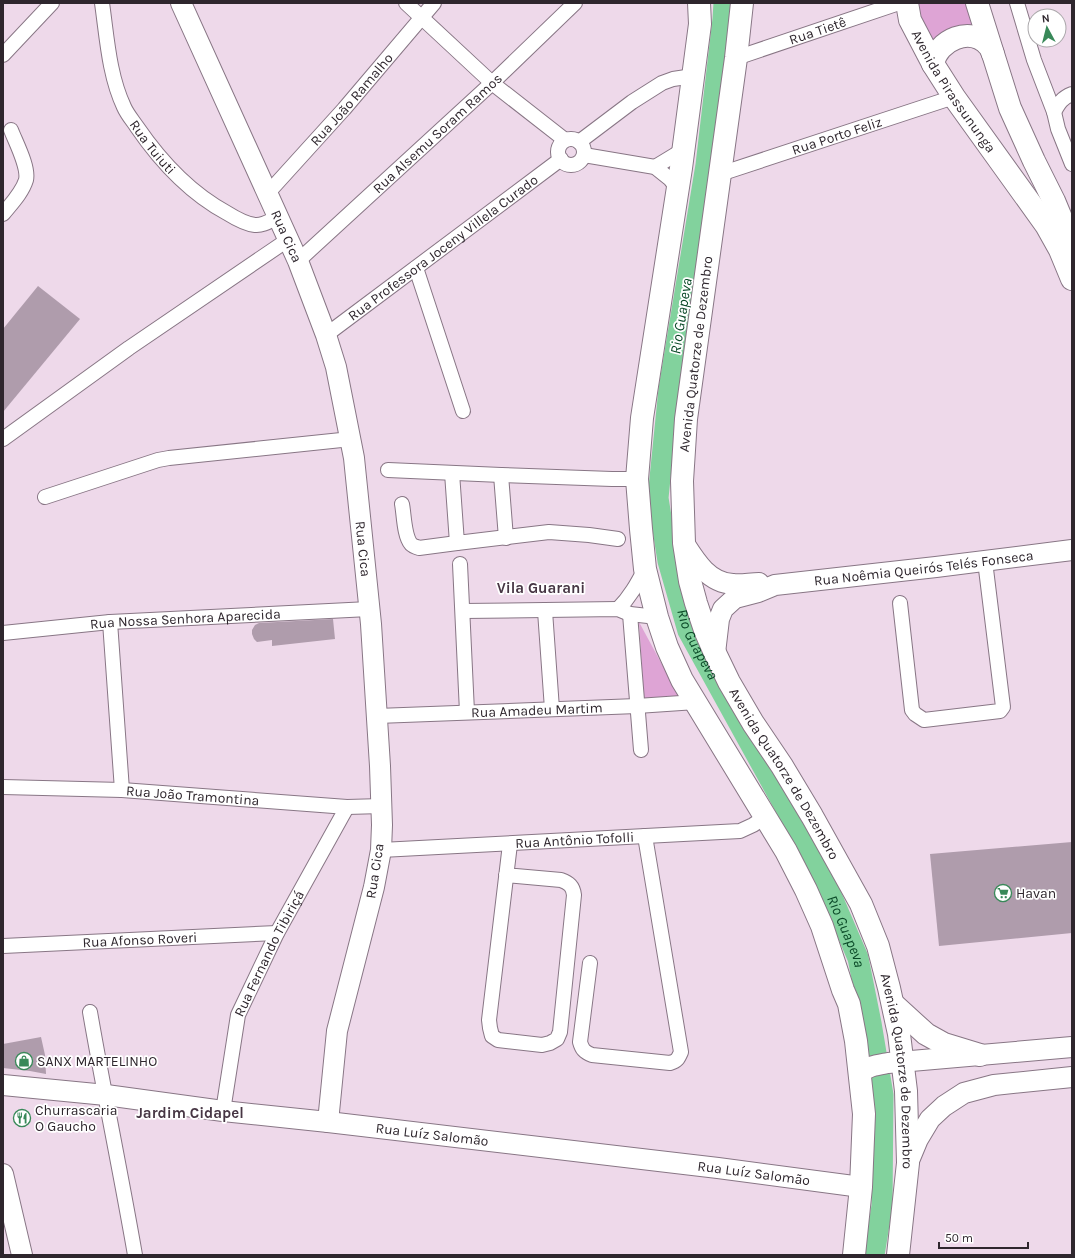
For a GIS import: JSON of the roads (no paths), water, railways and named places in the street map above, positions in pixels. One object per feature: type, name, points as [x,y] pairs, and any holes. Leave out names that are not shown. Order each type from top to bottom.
[{"type":"main road","name":"Avenida Quatorze de Dezembro","points":[[700,3],[700,24],[683,150],[642,418],[637,479],[645,569],[657,617],[667,647],[682,680],[786,851],[806,890],[822,926],[849,1004],[856,1041],[906,1091],[908,1164],[898,1255]]},
{"type":"main road","name":"Avenida Quatorze de Dezembro","points":[[742,3],[736,58],[686,419],[682,481],[684,543],[690,581],[696,604],[715,653],[729,682],[812,816],[861,904],[878,946],[893,1004],[900,1034],[880,1066],[864,1114],[861,1187],[854,1255]]},
{"type":"main road","name":"Avenida Pirassununga","points":[[906,3],[910,20],[933,64],[1046,225],[1060,250],[1072,279]]},
{"type":"main road","points":[[977,3],[1010,108],[1054,201],[1072,244]]},
{"type":"main road","points":[[933,64],[936,53],[942,46],[951,40],[961,37],[971,37],[981,40],[989,46],[993,54]]},
{"type":"main road","points":[[1010,174],[1025,171],[1030,168],[1034,161]]},
{"type":"main road","points":[[893,1004],[926,1034],[944,1044],[980,1055]]},
{"type":"street","points":[[3,54],[52,3]]},
{"type":"street","name":"Rua Tuiuti","points":[[102,3],[115,84],[125,108],[145,138],[168,167],[196,194],[219,209],[249,224],[257,225],[278,217]]},
{"type":"street","name":"Rua Cica","points":[[181,3],[298,261],[326,335],[336,367],[354,458],[369,609],[377,716],[382,806],[381,850],[369,910],[337,1031],[328,1122]]},
{"type":"street","points":[[406,3],[492,82],[565,140]]},
{"type":"street","name":"Rua João Ramalho","points":[[267,194],[344,109],[434,3]]},
{"type":"street","name":"Rua Alsemu Soram Ramos","points":[[298,261],[576,3]]},
{"type":"street","name":"Rua Tietê","points":[[736,58],[899,3]]},
{"type":"street","points":[[1016,3],[1034,60],[1072,164]]},
{"type":"street","points":[[581,148],[632,102],[662,83],[673,79],[693,76]]},
{"type":"street","points":[[1054,112],[1058,103],[1064,97],[1072,94]]},
{"type":"street","name":"Rua Porto Feliz","points":[[720,174],[954,96]]},
{"type":"street","points":[[3,214],[21,190],[26,180],[26,169],[11,130]]},
{"type":"street","points":[[575,139],[581,148],[582,159],[578,163],[568,164],[560,159],[558,149],[565,140],[575,139]]},
{"type":"street","points":[[581,148],[655,167],[670,178],[677,188]]},
{"type":"street","points":[[655,167],[683,150]]},
{"type":"street","name":"Rua Professora Joceny Villela Curado","points":[[326,335],[560,159]]},
{"type":"street","points":[[3,439],[135,344],[288,239]]},
{"type":"street","points":[[416,268],[463,411]]},
{"type":"street","points":[[44,497],[158,460],[351,439]]},
{"type":"street","points":[[388,470],[637,479]]},
{"type":"street","points":[[452,472],[457,542]]},
{"type":"street","points":[[501,475],[506,538]]},
{"type":"street","points":[[402,504],[407,536],[411,544],[414,547],[419,548],[457,542],[506,538],[549,532],[574,533],[618,539]]},
{"type":"street","name":"Rua Noêmia Queirós Telés Fonseca","points":[[684,543],[705,572],[718,581],[733,584],[757,583],[775,585],[1072,550]]},
{"type":"street","points":[[900,603],[912,710],[915,714],[924,720],[1000,711],[1003,706],[985,561]]},
{"type":"street","points":[[460,564],[467,712]]},
{"type":"street","points":[[641,750],[637,706],[624,612],[626,601],[634,590],[645,569]]},
{"type":"street","name":"Rua Noêmia Queirós Telés Fonseca","points":[[715,653],[719,619],[723,609],[735,598],[758,592],[775,585]]},
{"type":"street","name":"Rua Nossa Senhora Aparecida","points":[[3,633],[110,622],[369,609]]},
{"type":"street","points":[[462,611],[624,612],[657,617]]},
{"type":"street","points":[[545,611],[552,709]]},
{"type":"street","points":[[110,622],[122,790]]},
{"type":"street","name":"Rua Amadeu Martim","points":[[377,716],[637,706],[696,702]]},
{"type":"street","name":"Rua João Tramontina","points":[[3,787],[122,790],[347,807],[382,806]]},
{"type":"street","name":"Rua Fernando Tibiriçá","points":[[223,1112],[238,1015],[277,933],[347,807]]},
{"type":"street","name":"Rua Antônio Tofolli","points":[[381,850],[740,831],[753,825],[765,816]]},
{"type":"street","points":[[590,963],[580,1042],[585,1053],[670,1063],[675,1062],[679,1058],[681,1052],[645,836]]},
{"type":"street","points":[[506,876],[561,880],[568,883],[573,888],[574,895],[560,1032],[557,1039],[542,1045],[498,1040],[492,1036],[490,1028],[489,1020],[506,876],[510,844]]},
{"type":"street","name":"Rua Afonso Roveri","points":[[3,946],[277,933]]},
{"type":"street","points":[[90,1012],[135,1255]]},
{"type":"street","points":[[880,1066],[1072,1046]]},
{"type":"street","points":[[1014,1052],[1010,1060],[1009,1067],[1013,1075],[1024,1081]]},
{"type":"street","points":[[908,1164],[918,1138],[930,1119],[944,1106],[964,1093],[994,1085],[1072,1077]]},
{"type":"street","name":"Rua Luíz Salomão","points":[[3,1085],[106,1096],[223,1112],[328,1122],[718,1168],[861,1187]]},
{"type":"street","points":[[3,1174],[22,1255]]},
{"type":"waterway","name":"Rio Guapeva","points":[[724,3],[706,165],[669,389],[658,498],[668,561],[688,631],[822,874],[858,958],[883,1095],[882,1206],[874,1255]]},
{"type":"place","name":"Havan","points":[[1003,893]]},
{"type":"place","name":"SANX MARTELINHO","points":[[24,1061]]},
{"type":"place","name":"Churrascaria O Gaucho","points":[[22,1118]]},
{"type":"district","name":"Vila Guarani","points":[[541,588]]},
{"type":"district","name":"Jardim Cidapel","points":[[190,1113]]}]
